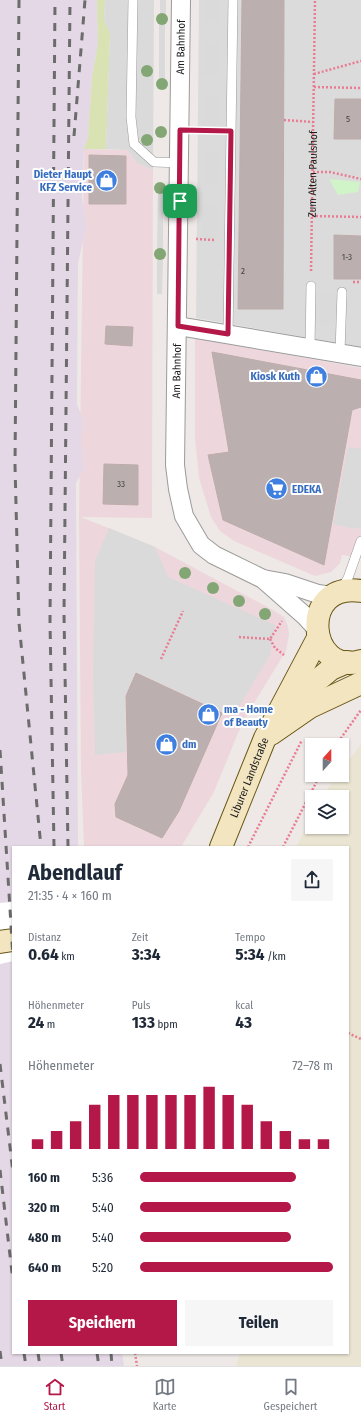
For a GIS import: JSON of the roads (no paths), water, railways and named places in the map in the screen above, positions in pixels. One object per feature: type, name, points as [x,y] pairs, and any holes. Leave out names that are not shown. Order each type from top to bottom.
[{"type":"street","name":"Am Bahnhof","points":[[181,0],[181,163],[175,465],[178,489],[184,516],[201,545],[214,555],[263,579],[305,616],[317,633]]},
{"type":"street","points":[[178,326],[361,357]]},
{"type":"street","name":"Am Bahnhof","points":[[263,579],[285,583],[318,594],[335,595]]},
{"type":"street","points":[[335,595],[353,590],[361,591]]},
{"type":"street","name":"Liburer Landstraße","points":[[221,846],[265,738],[282,709],[317,633],[319,611],[335,595]]},
{"type":"street","points":[[317,633],[325,650],[335,658],[354,662]]},
{"type":"street","name":"Liburer Landstraße","points":[[282,709],[331,669],[354,662]]},
{"type":"street","points":[[265,738],[310,707],[361,683]]},
{"type":"street","points":[[0,942],[12,940]]},
{"type":"lane","points":[[133,0],[131,117],[134,144],[142,154],[154,162],[181,163]]},
{"type":"lane","points":[[228,334],[233,0]]},
{"type":"lane","points":[[310,348],[311,286]]},
{"type":"lane","points":[[340,353],[342,292]]},
{"type":"lane","points":[[335,595],[348,578],[361,541]]},
{"type":"railway","points":[[19,0],[15,465],[19,623],[41,846]]},
{"type":"railway","points":[[54,846],[50,622],[55,0]]},
{"type":"railway","points":[[68,846],[64,614],[70,0]]},
{"type":"railway","points":[[74,136],[85,0]]},
{"type":"railway","points":[[0,750],[12,941]]},
{"type":"railway","points":[[0,1064],[12,1164]]},
{"type":"railway","points":[[0,1170],[12,1272]]},
{"type":"railway","points":[[0,1351],[2,1366]]},
{"type":"railway","points":[[24,1354],[26,1366]]},
{"type":"railway","points":[[38,1354],[40,1366]]},
{"type":"railway","points":[[61,1354],[63,1366]]},
{"type":"railway","points":[[97,1354],[99,1366]]},
{"type":"railway","points":[[111,1354],[112,1366]]},
{"type":"place","name":"Dieter Haupt KFZ Service","points":[[107,180]]},
{"type":"place","name":"Kiosk Kuth","points":[[316,376]]},
{"type":"place","name":"EDEKA","points":[[277,489]]},
{"type":"place","name":"ma - Home of Beauty","points":[[208,715]]},
{"type":"place","name":"dm","points":[[167,744]]}]
